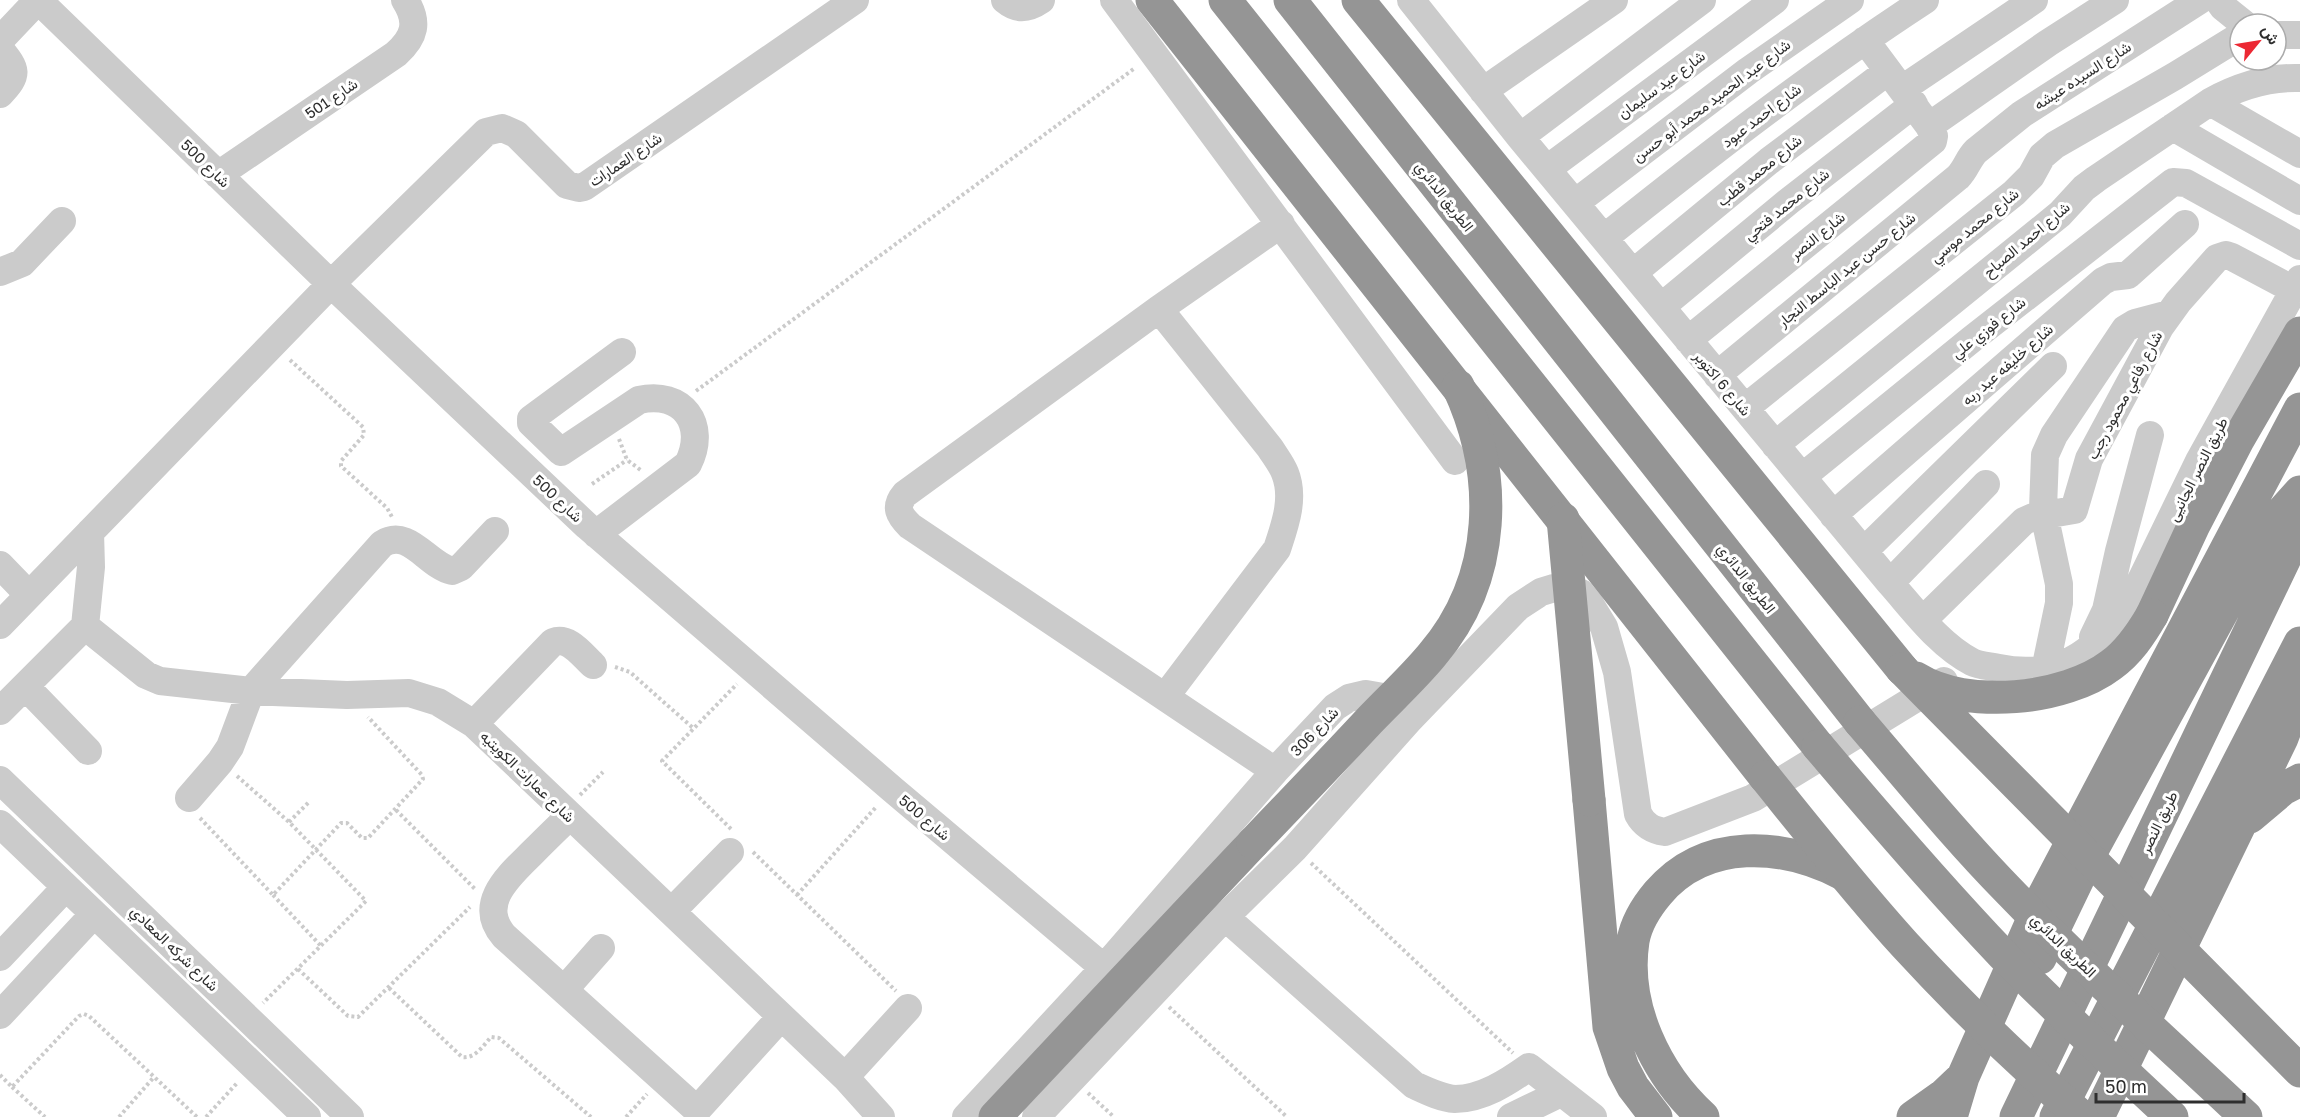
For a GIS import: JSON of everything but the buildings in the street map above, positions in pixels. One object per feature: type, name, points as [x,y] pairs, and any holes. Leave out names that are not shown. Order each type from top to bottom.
[{"type":"highway","points":[[1152,0],[1843,874],[1970,1014],[2038,1079],[2082,1117]]},
{"type":"highway","points":[[1225,0],[1818,746],[1917,862],[2003,955],[2093,1044],[2172,1117]]},
{"type":"highway","name":"الطريق الدائري","points":[[1290,0],[1860,722],[2007,889],[2056,939],[2246,1117]]},
{"type":"highway","points":[[1358,0],[1902,669],[2300,1071]]},
{"type":"highway","points":[[1902,669],[1920,680],[1941,688],[1974,695],[2009,697],[2053,692],[2074,685],[2112,664],[2127,650],[2152,615],[2193,527],[2238,440],[2300,333]]},
{"type":"highway","points":[[995,1117],[1433,655],[1448,634],[1471,588],[1481,554],[1487,511],[1486,485],[1478,434],[1458,386]]},
{"type":"highway","points":[[1951,1117],[1963,1077],[2042,899],[2300,409]]},
{"type":"highway","points":[[1966,1117],[1984,1071],[2091,852],[2261,541],[2274,521],[2300,492]]},
{"type":"highway","points":[[1563,519],[1609,1027],[1623,1068],[1633,1087],[1656,1117]]},
{"type":"highway","name":"طريق النصر","points":[[2016,1117],[2300,527]]},
{"type":"highway","points":[[2056,1117],[2300,643]]},
{"type":"highway","points":[[2098,1117],[2236,835],[2292,716],[2300,690]]},
{"type":"highway","points":[[2236,835],[2257,809],[2283,789],[2300,780]]},
{"type":"highway","points":[[1703,1117],[1674,1087],[1662,1070],[1652,1050],[1638,1009],[1630,974],[1633,939],[1647,906],[1670,879],[1701,860],[1735,852],[1767,851],[1799,856],[1820,862],[1843,874]]},
{"type":"highway","points":[[2265,1036],[2300,1054]]},
{"type":"highway","points":[[1913,1117],[1944,1095],[1963,1077]]},
{"type":"street","name":"شارع العمارات","points":[[0,625],[331,284],[486,132],[494,128],[509,130],[516,134],[567,185],[585,187],[855,0]]},
{"type":"street","points":[[1005,0],[1013,6],[1023,8],[1032,6],[1041,0]]},
{"type":"street","points":[[1114,0],[1455,461]]},
{"type":"street","name":"شارع 6 اكتوبر","points":[[1411,0],[1520,137],[1775,445],[1890,583],[1949,646],[1974,663],[2013,671],[2045,670],[2065,664],[2086,653]]},
{"type":"street","points":[[1520,137],[1702,0]]},
{"type":"street","name":"شارع عيد سليمان","points":[[1547,169],[1775,0]]},
{"type":"street","name":"شارع عبد الحميد محمد أبو حسن","points":[[1575,203],[1748,71],[1850,0]]},
{"type":"street","name":"شارع احمد عبود","points":[[1604,238],[1719,146],[1812,76],[1925,0]]},
{"type":"street","points":[[1908,97],[2034,0]]},
{"type":"street","points":[[1908,97],[2048,43],[2115,0]]},
{"type":"street","name":"شارع السيده عيشه","points":[[1969,158],[2022,114],[2200,0]]},
{"type":"street","points":[[2218,0],[2229,12]]},
{"type":"street","name":"شارع 501","points":[[218,175],[407,44],[413,31],[413,16],[406,1]]},
{"type":"street","points":[[1483,91],[1610,1]]},
{"type":"street","name":"شارع 500","points":[[47,3],[218,175],[596,534],[1104,968]]},
{"type":"street","points":[[0,40],[47,3]]},
{"type":"street","points":[[1865,40],[1908,97]]},
{"type":"street","name":"شارع محمد موسي","points":[[1745,408],[2014,193],[2031,176],[2043,156],[2055,145],[2228,43]]},
{"type":"street","points":[[0,50],[13,66],[14,72],[12,81],[0,94]]},
{"type":"street","name":"شارع احمد الصباح","points":[[1775,445],[2060,214],[2084,188],[2210,102],[2245,86],[2265,81],[2300,78]]},
{"type":"street","name":"شارع محمد قطب","points":[[1633,273],[1769,161],[1908,97]]},
{"type":"street","name":"شارع محمد فتحي","points":[[1661,307],[1789,201],[1908,97]]},
{"type":"street","name":"شارع النصر","points":[[1688,340],[1933,141],[1934,136],[1908,97]]},
{"type":"street","points":[[2210,102],[2300,154]]},
{"type":"street","points":[[2173,127],[2300,201]]},
{"type":"street","name":"شارع حسن عبد الباسط النجار","points":[[1717,375],[1958,177],[1964,171],[1969,158]]},
{"type":"street","name":"شارع فوزي علي","points":[[1802,477],[1972,339],[2170,184],[2178,181],[2186,183],[2300,246]]},
{"type":"street","points":[[0,272],[22,263],[62,221]]},
{"type":"street","points":[[1275,771],[910,526],[901,517],[898,508],[899,501],[905,494],[1159,309],[1281,224]]},
{"type":"street","name":"شارع خليفه عبد ربه","points":[[1833,514],[2103,281],[2111,277],[2128,275],[2184,224]]},
{"type":"street","name":"شارع رفاعي محمود رجب","points":[[2044,516],[2070,512],[2077,506],[2089,459],[2095,446],[2169,314],[2213,262],[2221,256],[2232,257],[2297,284]]},
{"type":"street","name":"طريق النصر الجانيى","points":[[2086,653],[2112,629],[2127,609],[2199,461],[2297,284]]},
{"type":"street","points":[[1159,309],[1270,448],[1285,474],[1290,500],[1286,523],[1277,549],[1165,697]]},
{"type":"street","points":[[2045,670],[2059,603],[2060,584],[2042,503],[2045,455],[2054,435],[2125,329],[2136,323],[2169,314]]},
{"type":"street","points":[[596,534],[688,464],[694,452],[696,439],[691,419],[678,404],[652,397],[639,400],[561,452],[530,421],[622,352]]},
{"type":"street","points":[[1864,551],[2053,366]]},
{"type":"street","points":[[2086,653],[2106,610],[2150,435]]},
{"type":"street","points":[[1890,583],[1986,484]]},
{"type":"street","points":[[1923,620],[2016,526],[2033,517],[2044,516]]},
{"type":"street","points":[[189,798],[230,747],[251,691],[382,544],[394,538],[407,540],[435,564],[452,571],[461,567],[495,531]]},
{"type":"street","points":[[0,711],[85,626],[91,567],[90,532]]},
{"type":"street","points":[[0,564],[29,595]]},
{"type":"street","points":[[1036,1117],[1225,917],[1295,848],[1410,719],[1518,607],[1541,592],[1554,588],[1581,593],[1590,603],[1604,627],[1612,649],[1621,695],[1638,814],[1650,827],[1665,832],[1753,798],[1974,663]]},
{"type":"street","name":"شارع عمارات الكويتيه","points":[[85,626],[146,675],[160,681],[251,691],[409,693],[438,702],[474,724],[845,1077],[881,1117]]},
{"type":"street","points":[[474,724],[553,642],[558,640],[568,642],[593,666]]},
{"type":"street","points":[[25,686],[88,751]]},
{"type":"street","name":"شارع 306","points":[[966,1117],[1104,968],[1275,771],[1335,707],[1349,698],[1366,694],[1383,697],[1410,719]]},
{"type":"street","name":"شارع شركه المعادي","points":[[0,780],[350,1117]]},
{"type":"street","points":[[567,813],[487,901],[497,928],[662,1078],[698,1114],[781,1017]]},
{"type":"street","name":"شارع شركه المعادي","points":[[0,824],[307,1117]]},
{"type":"street","points":[[672,911],[737,844]]},
{"type":"street","points":[[0,957],[66,887]]},
{"type":"street","points":[[0,1015],[94,914]]},
{"type":"street","points":[[1225,917],[1414,1085],[1433,1094],[1454,1099],[1474,1096],[1505,1083],[1529,1067],[1593,1117]]},
{"type":"street","points":[[564,990],[602,948]]},
{"type":"street","points":[[845,1077],[908,1008]]},
{"type":"street","points":[[1511,1117],[1562,1093]]},
{"type":"path","points":[[678,404],[1155,53]]},
{"type":"path","points":[[273,344],[363,427],[364,435],[341,460],[341,466],[387,508],[407,540]]},
{"type":"path","points":[[625,410],[620,422],[619,435],[621,448],[627,459],[637,469],[649,474],[662,476],[675,473]]},
{"type":"path","points":[[592,484],[627,459]]},
{"type":"path","points":[[593,666],[605,666],[630,672],[694,729]]},
{"type":"path","points":[[752,668],[662,761],[737,844],[797,895],[907,1002],[908,1008]]},
{"type":"path","points":[[273,895],[341,823],[347,824],[364,840],[396,810],[423,779],[422,775],[346,694]]},
{"type":"path","points":[[220,762],[289,822],[366,900],[247,1018]]},
{"type":"path","points":[[567,813],[603,772]]},
{"type":"path","points":[[797,895],[892,789]]},
{"type":"path","points":[[189,798],[189,806],[321,946]]},
{"type":"path","points":[[289,822],[310,801]]},
{"type":"path","points":[[298,969],[348,1016],[358,1017],[487,901],[396,810]]},
{"type":"path","points":[[1295,848],[1529,1067]]},
{"type":"path","points":[[389,988],[462,1057],[469,1058],[474,1055],[491,1037],[499,1038],[591,1117]]},
{"type":"path","points":[[1154,993],[1287,1117]]},
{"type":"path","points":[[12,1087],[79,1016],[84,1014],[89,1016],[197,1117]]},
{"type":"path","points":[[206,1117],[252,1065]]},
{"type":"path","points":[[0,1075],[45,1117]]},
{"type":"path","points":[[119,1117],[154,1077]]},
{"type":"path","points":[[626,1117],[662,1078]]},
{"type":"path","points":[[1072,1078],[1114,1117]]}]
